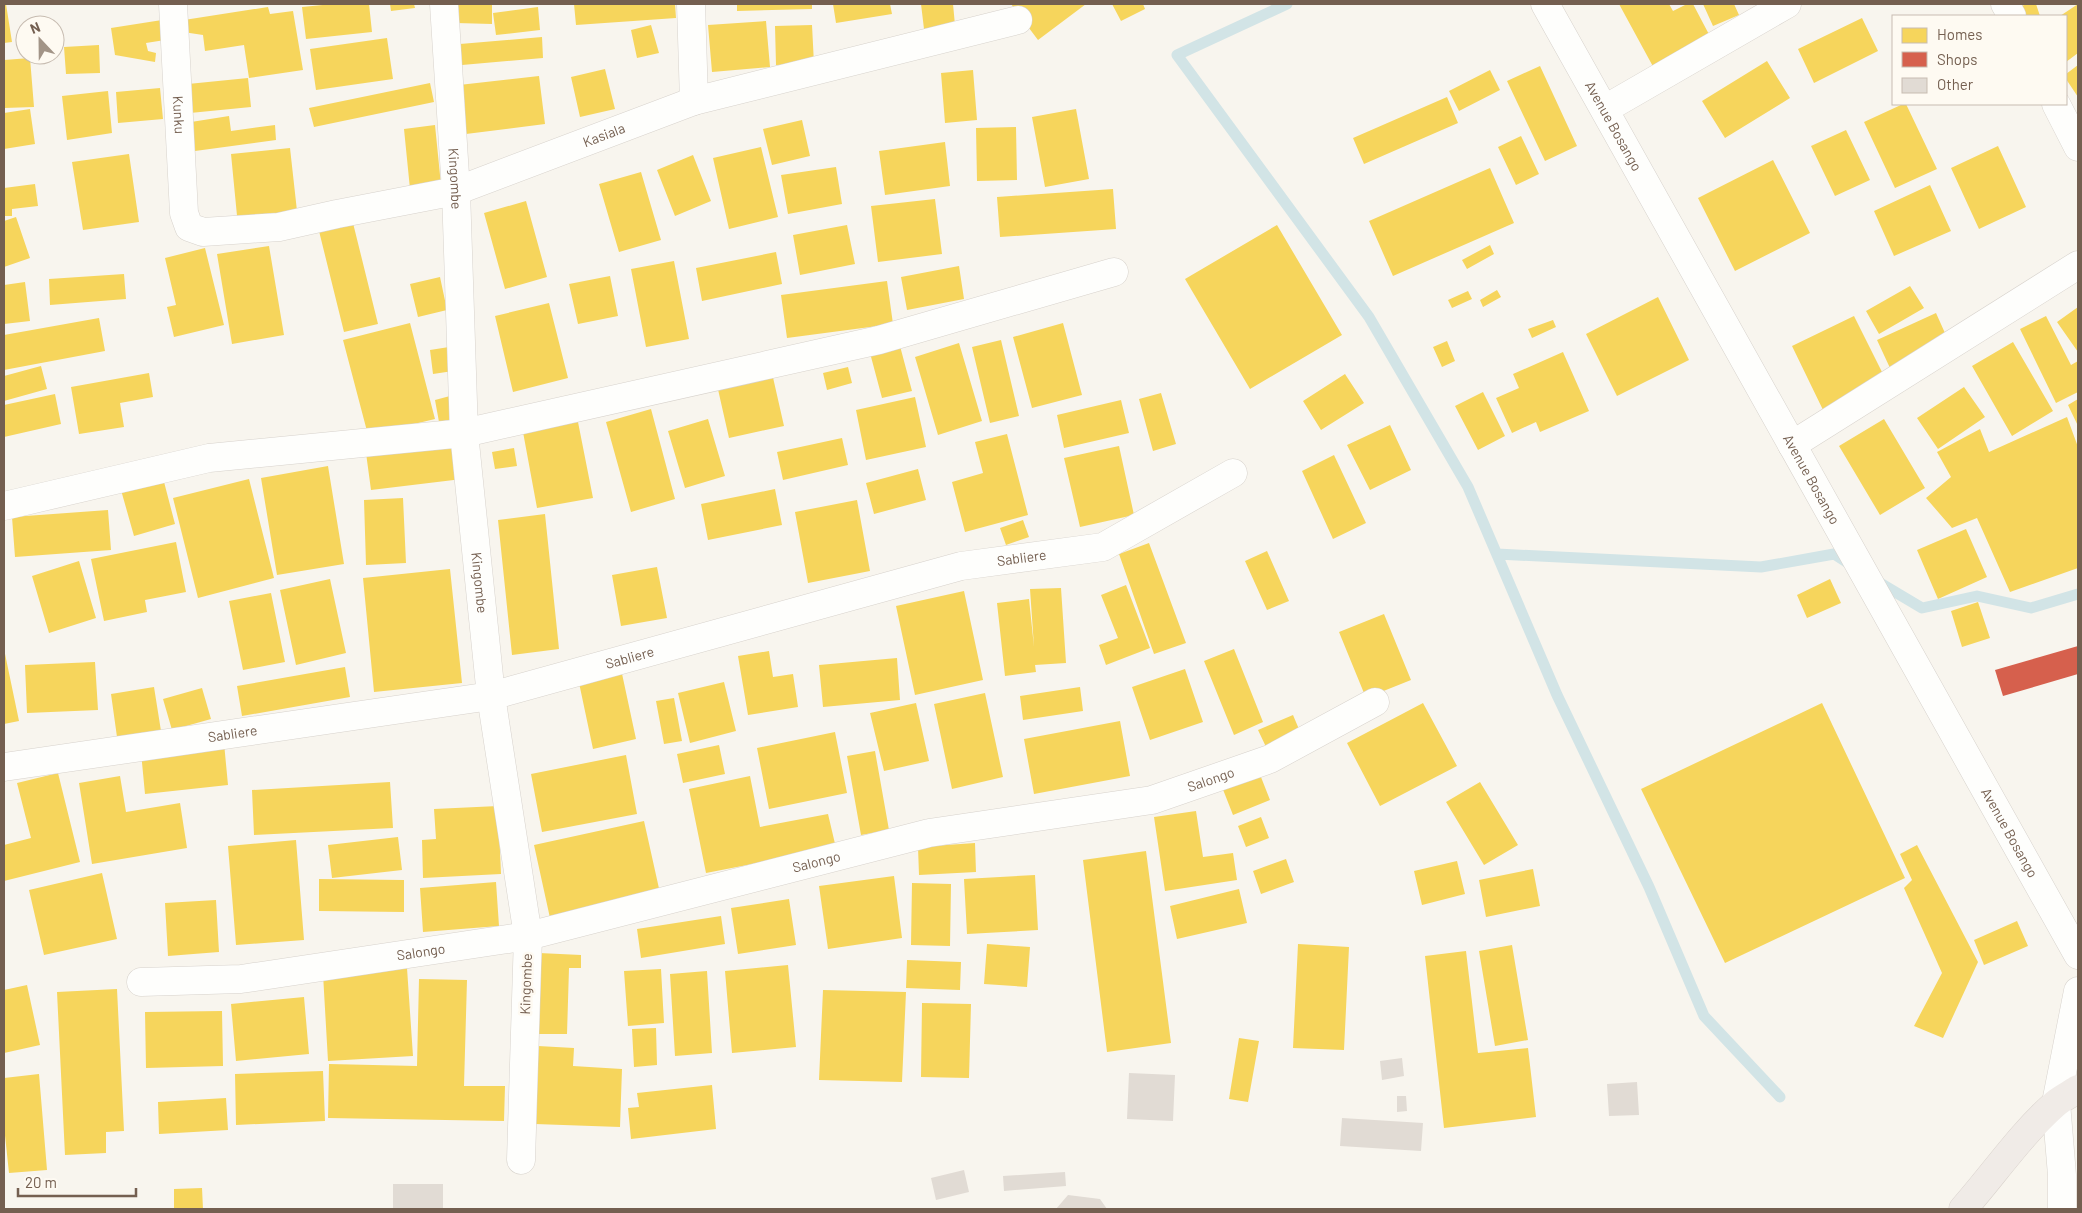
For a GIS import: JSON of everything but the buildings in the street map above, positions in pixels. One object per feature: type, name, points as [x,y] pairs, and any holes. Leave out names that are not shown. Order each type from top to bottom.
[{"type":"highway","points":[[1963,1209],[1986,1184],[2014,1146],[2067,1096]]},
{"type":"street","name":"Kunku","points":[[172,4],[184,213],[189,227]]},
{"type":"street","name":"Kingombe","points":[[444,4],[456,191],[464,433],[491,696],[528,936],[521,1160]]},
{"type":"street","points":[[691,4],[694,101]]},
{"type":"street","name":"Avenue Bosango","points":[[1545,4],[2078,956]]},
{"type":"street","points":[[1604,109],[1787,4]]},
{"type":"street","points":[[2005,4],[2011,15]]},
{"type":"street","name":"Kasiala","points":[[189,227],[203,232],[280,227],[456,191],[694,101],[1018,20]]},
{"type":"street","points":[[2057,105],[2078,147]]},
{"type":"street","points":[[1792,445],[2078,265]]},
{"type":"street","points":[[4,506],[209,458],[464,433],[880,340],[1114,272]]},
{"type":"street","name":"Sabliere","points":[[4,767],[491,696],[961,566],[1102,547],[1232,473]]},
{"type":"street","name":"Salongo","points":[[141,982],[241,978],[528,936],[930,833],[1152,800],[1270,759],[1376,702]]},
{"type":"street","points":[[2062,1209],[2062,1175],[2067,1096],[2078,991]]},
{"type":"waterway","points":[[1287,4],[1177,55],[1369,317],[1468,487],[1557,695],[1649,887],[1704,1016],[1780,1097]]},
{"type":"waterway","points":[[1497,554],[1761,567],[1834,554],[1851,565]]},
{"type":"waterway","points":[[1875,580],[1922,608],[1977,596],[2031,608],[2078,594]]}]
